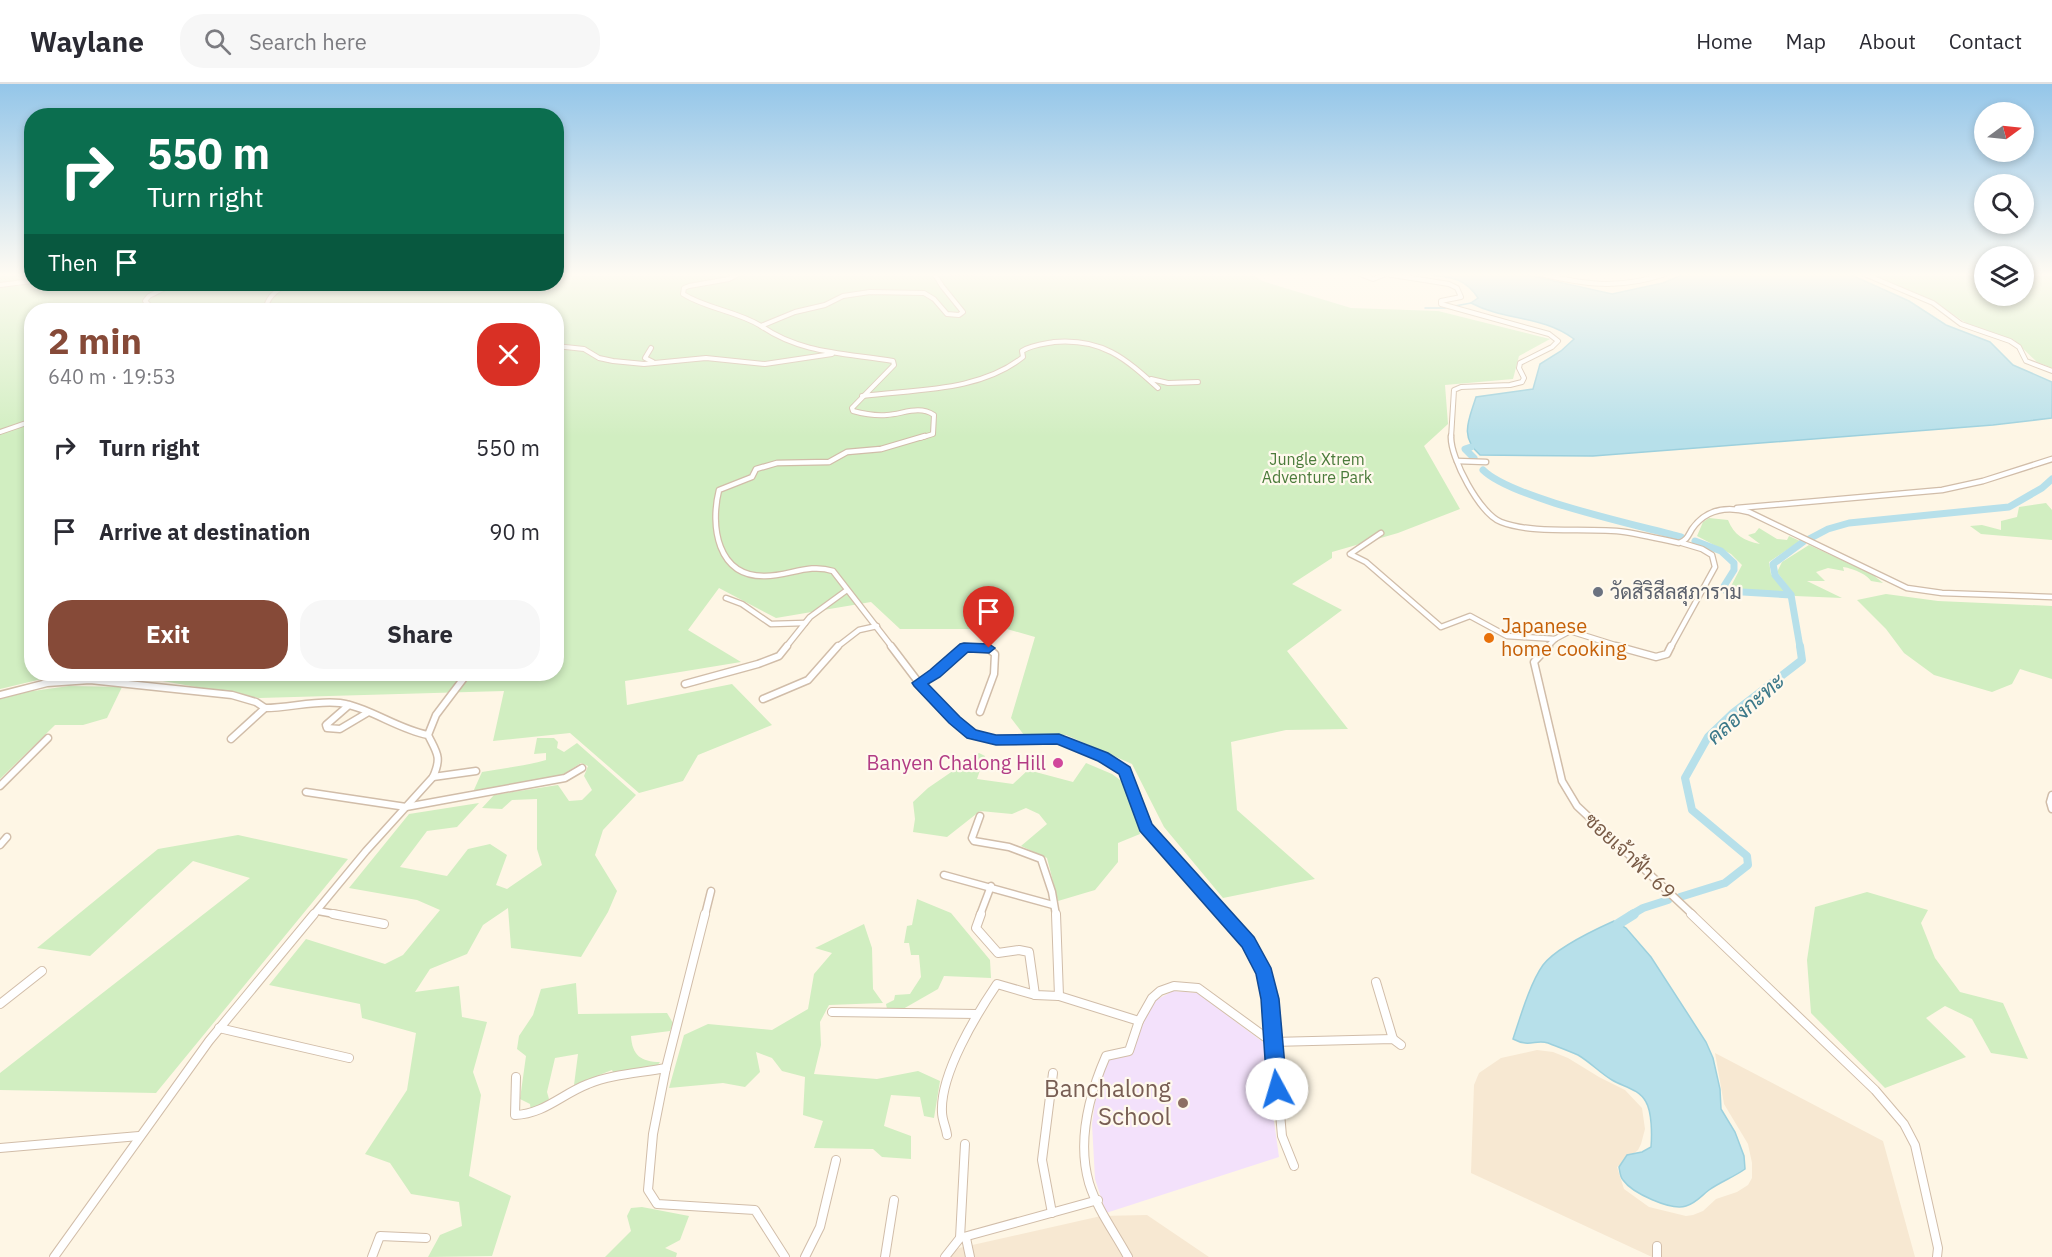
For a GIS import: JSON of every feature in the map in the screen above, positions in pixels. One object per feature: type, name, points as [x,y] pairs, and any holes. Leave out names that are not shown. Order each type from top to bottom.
[{"type":"street","points":[[764,328],[788,344],[892,361],[894,365],[862,396],[852,408],[853,411],[865,415],[890,416],[920,409],[929,411],[934,415],[933,435],[881,449],[847,452],[829,462],[766,464],[756,469],[752,477],[719,490],[717,543],[729,560],[739,569],[760,577],[781,575],[819,565],[833,571],[919,683],[954,720],[972,734],[996,740],[1059,739],[1103,757],[1125,771],[1145,827],[1248,942],[1265,974],[1270,999],[1282,1136],[1294,1166]]},
{"type":"street","points":[[1381,533],[1350,554],[1366,562],[1441,627],[1470,616],[1507,636],[1556,639],[1570,631],[1644,655],[1656,657],[1667,654],[1715,567],[1712,555],[1702,549],[1624,532],[1508,525],[1498,521],[1485,509],[1474,495],[1457,461],[1451,442],[1454,390],[1461,387],[1510,385],[1522,382],[1524,378],[1519,368],[1520,363],[1552,347],[1558,341],[1549,334],[1526,328]]},
{"type":"street","points":[[1972,328],[2010,341],[2019,347],[2026,361],[2052,371]]},
{"type":"street","points":[[862,396],[948,386],[993,375],[1016,365],[1023,357],[1022,351],[1026,347],[1054,342],[1101,345],[1118,354],[1132,364],[1140,374],[1147,377],[1168,383],[1198,382]]},
{"type":"street","points":[[564,347],[584,348],[599,358],[613,361],[657,363],[706,358],[765,364],[802,360],[833,353]]},
{"type":"street","points":[[651,348],[645,358],[657,363]]},
{"type":"street","points":[[1147,377],[1158,388]]},
{"type":"street","points":[[0,432],[24,424]]},
{"type":"street","points":[[1678,543],[1686,540],[1694,524],[1703,516],[1733,508],[1945,490],[2025,469],[2052,459]]},
{"type":"street","points":[[1457,461],[1486,462]]},
{"type":"street","points":[[1733,508],[1749,512],[1907,588],[1942,593],[2052,597]]},
{"type":"street","points":[[685,684],[779,656],[805,623],[847,590]]},
{"type":"street","points":[[726,598],[742,604],[771,624],[805,623]]},
{"type":"street","points":[[763,699],[808,680],[842,642],[859,630],[877,626]]},
{"type":"street","name":"ซอยเจ้าฟ้า 69","points":[[1556,639],[1534,662],[1562,782],[1577,806],[1799,1016],[1875,1090],[1904,1124],[1915,1145],[1938,1248],[1937,1257]]},
{"type":"street","points":[[919,683],[935,674],[964,647],[989,648],[995,654],[994,674],[980,712]]},
{"type":"street","points":[[0,695],[26,687],[63,681]]},
{"type":"street","points":[[116,681],[164,689],[226,694],[258,703],[265,708]]},
{"type":"street","points":[[54,1257],[219,1028],[366,851],[433,777],[439,764],[439,757],[428,735],[436,715],[462,681]]},
{"type":"street","points":[[231,739],[265,708],[320,702],[349,705],[414,733],[428,735]]},
{"type":"street","points":[[349,705],[328,721],[327,728],[340,729],[367,713]]},
{"type":"street","points":[[0,785],[48,738]]},
{"type":"street","points":[[306,792],[406,807],[565,778],[582,768]]},
{"type":"street","points":[[433,777],[476,771]]},
{"type":"street","points":[[2052,795],[2050,802],[2052,809]]},
{"type":"street","points":[[980,816],[972,838],[979,842],[1009,847],[1041,860],[1053,905],[1060,960],[1059,996]]},
{"type":"street","points":[[0,845],[7,837]]},
{"type":"street","points":[[944,875],[991,886],[1053,905]]},
{"type":"street","points":[[991,886],[976,928],[998,953],[1029,952],[1035,995]]},
{"type":"street","points":[[711,891],[666,1068],[653,1134],[648,1190],[657,1204],[755,1210],[785,1257]]},
{"type":"street","points":[[318,911],[384,924]]},
{"type":"street","points":[[0,1004],[42,971]]},
{"type":"street","points":[[1376,982],[1393,1039],[1401,1045]]},
{"type":"street","points":[[948,1135],[941,1109],[952,1071],[977,1014],[997,984],[1035,995],[1059,996],[1139,1021]]},
{"type":"street","points":[[1128,1257],[1089,1185],[1085,1166],[1087,1105],[1095,1077],[1106,1056],[1129,1051],[1139,1021],[1152,998],[1160,991],[1174,986],[1198,988],[1272,1042],[1393,1039]]},
{"type":"street","points":[[832,1012],[977,1014]]},
{"type":"street","points":[[219,1028],[350,1058]]},
{"type":"street","points":[[516,1077],[515,1115],[525,1115],[545,1110],[566,1093],[588,1084],[666,1068]]},
{"type":"street","points":[[1052,1214],[1042,1160],[1053,1073]]},
{"type":"street","points":[[0,1148],[139,1136]]},
{"type":"street","points":[[964,1144],[963,1238],[970,1257]]},
{"type":"street","points":[[805,1257],[820,1227],[836,1160]]},
{"type":"street","points":[[885,1257],[894,1200]]},
{"type":"street","points":[[945,1257],[963,1238],[1098,1200]]},
{"type":"street","points":[[372,1257],[380,1236],[426,1238]]},
{"type":"street","points":[[1657,1246],[1657,1257]]},
{"type":"shaded area","name":"Banchalong School","points":[[1173,991],[1197,993],[1263,1042],[1279,1157],[1106,1213],[1095,1179],[1092,1124],[1098,1082],[1108,1060],[1132,1055],[1144,1021],[1156,1000]]},
{"type":"shaded area","points":[[1537,1050],[1553,1052],[1568,1058],[1625,1090],[1642,1108],[1645,1129],[1641,1144],[1638,1150],[1617,1167],[1624,1189],[1649,1207],[1686,1216],[1693,1215],[1703,1211],[1716,1199],[1737,1192],[1748,1185],[1752,1178],[1748,1144],[1724,1104],[1715,1053],[1883,1141],[1915,1257],[1652,1257],[1471,1173],[1474,1085],[1479,1073],[1501,1058]]},
{"type":"shaded area","points":[[1147,1215],[1209,1257],[949,1257],[959,1248],[1101,1216]]},
{"type":"green space","points":[[0,328],[24,328],[24,681],[33,681],[0,689]]},
{"type":"green space","name":"Jungle Xtrem Adventure Park","points":[[564,328],[1505,328],[1550,339],[1519,356],[1513,379],[1445,385],[1448,424],[1424,446],[1460,509],[1398,533],[1332,552],[1332,558],[1292,584],[1342,610],[1287,651],[1348,729],[1286,730],[1231,742],[1237,810],[1315,879],[1223,898],[1164,827],[1132,764],[1066,735],[1024,735],[1011,718],[1035,637],[1007,629],[900,629],[871,602],[776,618],[719,588],[688,630],[741,662],[625,681],[627,705],[732,684],[772,725],[698,755],[683,781],[639,793],[570,733],[493,741],[504,691],[259,698],[163,681],[564,681]]},
{"type":"green space","points":[[1979,328],[2052,328],[2052,368],[2037,362],[2014,340]]},
{"type":"green space","points":[[2046,503],[2052,510],[2052,540],[1981,534],[1970,526],[1982,525],[2001,530],[2001,521],[2017,517],[2019,507]]},
{"type":"green space","points":[[1709,518],[1728,520],[1737,533],[1754,543],[1760,544],[1748,535],[1755,533],[1759,528],[1777,539],[1787,540],[1789,536],[1800,541],[1769,562],[1771,574],[1786,593],[1729,590],[1742,565],[1731,554],[1697,536],[1703,522]]},
{"type":"green space","points":[[1809,545],[1872,574],[1883,583],[1871,581],[1862,574],[1843,567],[1844,571],[1828,568],[1816,572],[1825,581],[1807,581],[1842,598],[1795,596],[1777,572],[1782,562]]},
{"type":"green space","points":[[1886,594],[1938,601],[2052,606],[2052,679],[2020,669],[2012,684],[1992,692],[1934,675],[1904,653],[1886,629],[1857,600]]},
{"type":"green space","points":[[69,686],[122,687],[107,718],[83,725],[55,725],[0,779],[0,699],[26,692]]},
{"type":"green space","points":[[537,738],[554,738],[558,742],[557,748],[564,752],[577,743],[636,795],[603,830],[595,855],[617,891],[608,912],[581,957],[511,948],[508,908],[483,925],[467,954],[430,969],[415,992],[459,986],[462,1017],[487,1022],[473,1072],[481,1095],[469,1176],[511,1196],[492,1256],[428,1257],[440,1235],[462,1226],[459,1202],[411,1194],[390,1163],[365,1154],[407,1090],[416,1033],[362,1018],[360,1004],[269,985],[306,939],[385,964],[403,955],[440,910],[417,900],[349,888],[409,814],[479,803],[457,827],[427,831],[400,867],[447,876],[468,849],[490,844],[507,855],[496,885],[507,889],[542,865],[537,849],[537,799],[512,800],[502,809],[482,808],[494,795],[558,785],[569,801],[582,800],[592,790],[584,776],[588,766],[581,763],[560,776],[473,792],[482,772],[546,760],[546,753],[534,754]]},
{"type":"green space","points":[[979,753],[985,756],[977,779],[1013,784],[1028,770],[1073,782],[1086,763],[1112,774],[1127,785],[1140,834],[1118,843],[1118,862],[1095,890],[1058,901],[1047,858],[1021,846],[1047,824],[1039,814],[1026,808],[1012,814],[980,811],[947,837],[913,832],[915,819],[913,802],[928,788]]},
{"type":"green space","points":[[238,835],[348,859],[156,1093],[0,1090],[0,1073],[250,878],[193,861],[90,956],[37,948],[158,849]]},
{"type":"green space","points":[[1867,892],[1928,910],[1921,923],[1935,958],[1960,992],[2003,1003],[2028,1059],[1991,1053],[1972,1019],[1945,1006],[1926,1018],[1966,1057],[1885,1088],[1811,1013],[1807,960],[1815,907]]},
{"type":"green space","points":[[917,899],[951,913],[990,960],[991,978],[944,976],[938,989],[903,1009],[887,1009],[886,1004],[894,1000],[895,995],[910,994],[921,977],[919,955],[911,955],[909,943],[904,943],[907,926],[912,925]]},
{"type":"green space","points":[[864,924],[872,948],[873,989],[883,1003],[829,1005],[820,1022],[821,1045],[814,1074],[877,1079],[918,1071],[940,1081],[934,1118],[924,1116],[920,1097],[891,1095],[884,1126],[911,1136],[911,1159],[882,1157],[873,1149],[814,1148],[823,1121],[803,1115],[805,1077],[782,1071],[772,1058],[756,1052],[760,1072],[745,1087],[723,1083],[669,1088],[684,1035],[708,1024],[772,1030],[808,1009],[814,974],[832,953],[815,948]]},
{"type":"green space","points":[[576,983],[578,1014],[667,1013],[673,1023],[670,1031],[631,1036],[633,1048],[639,1056],[648,1061],[660,1062],[657,1066],[614,1074],[612,1070],[574,1085],[578,1054],[555,1058],[547,1092],[549,1099],[544,1106],[531,1112],[530,1104],[520,1099],[526,1056],[517,1049],[519,1036],[533,1015],[541,989]]},
{"type":"green space","points":[[642,1207],[689,1216],[680,1240],[665,1248],[677,1253],[676,1257],[605,1257],[631,1231],[627,1216],[631,1208]]},
{"type":"water","points":[[1554,328],[1953,328],[1990,342],[2013,365],[2052,382],[2052,418],[1993,425],[1593,456],[1480,455],[1468,434],[1469,420],[1476,397],[1533,389],[1540,364],[1561,351],[1574,339]]},
{"type":"water","points":[[1614,921],[1626,928],[1651,957],[1706,1042],[1713,1058],[1720,1089],[1721,1109],[1735,1132],[1744,1156],[1745,1169],[1686,1206],[1671,1206],[1652,1200],[1628,1185],[1621,1177],[1619,1167],[1627,1155],[1642,1152],[1651,1147],[1649,1112],[1646,1102],[1639,1094],[1608,1077],[1578,1055],[1548,1043],[1524,1043],[1513,1039],[1530,991],[1543,965],[1566,946]]},
{"type":"waterway","points":[[1471,447],[1465,449],[1474,458]]},
{"type":"waterway","points":[[1483,470],[1520,491],[1546,500],[1681,537]]},
{"type":"waterway","points":[[1809,539],[1828,529],[1849,523],[2009,507],[2042,488],[2052,479]]},
{"type":"waterway","name":"คลองกะทะ","points":[[1695,541],[1721,551],[1734,563],[1734,570],[1724,586],[1726,591],[1791,595]]},
{"type":"waterway","name":"คลองกะทะ","points":[[1791,595],[1775,575],[1773,564],[1803,542]]},
{"type":"waterway","name":"คลองกะทะ","points":[[1791,595],[1800,647]]},
{"type":"waterway","name":"คลองกะทะ","points":[[1680,897],[1725,883],[1748,865],[1747,856],[1692,810],[1685,778],[1708,737],[1733,713],[1802,660],[1800,646]]},
{"type":"waterway","name":"คลองกะทะ","points":[[1631,915],[1643,908],[1668,900]]},
{"type":"waterway","name":"คลองกะทะ","points":[[1618,924],[1634,914]]},
{"type":"place","name":"วัดสิริสีลสุภาราม","points":[[1598,592]]},
{"type":"place","name":"Japanese home cooking","points":[[1489,638]]},
{"type":"place","name":"Banyen Chalong Hill","points":[[1058,763]]},
{"type":"place","name":"Banchalong School","points":[[1183,1103]]},
{"type":"route","points":[[989,648],[964,647],[935,674],[919,683],[954,720],[972,734],[996,740],[1059,739],[1103,757],[1125,771],[1134,790],[1145,827],[1248,942],[1265,974],[1270,999],[1277,1089]]}]
